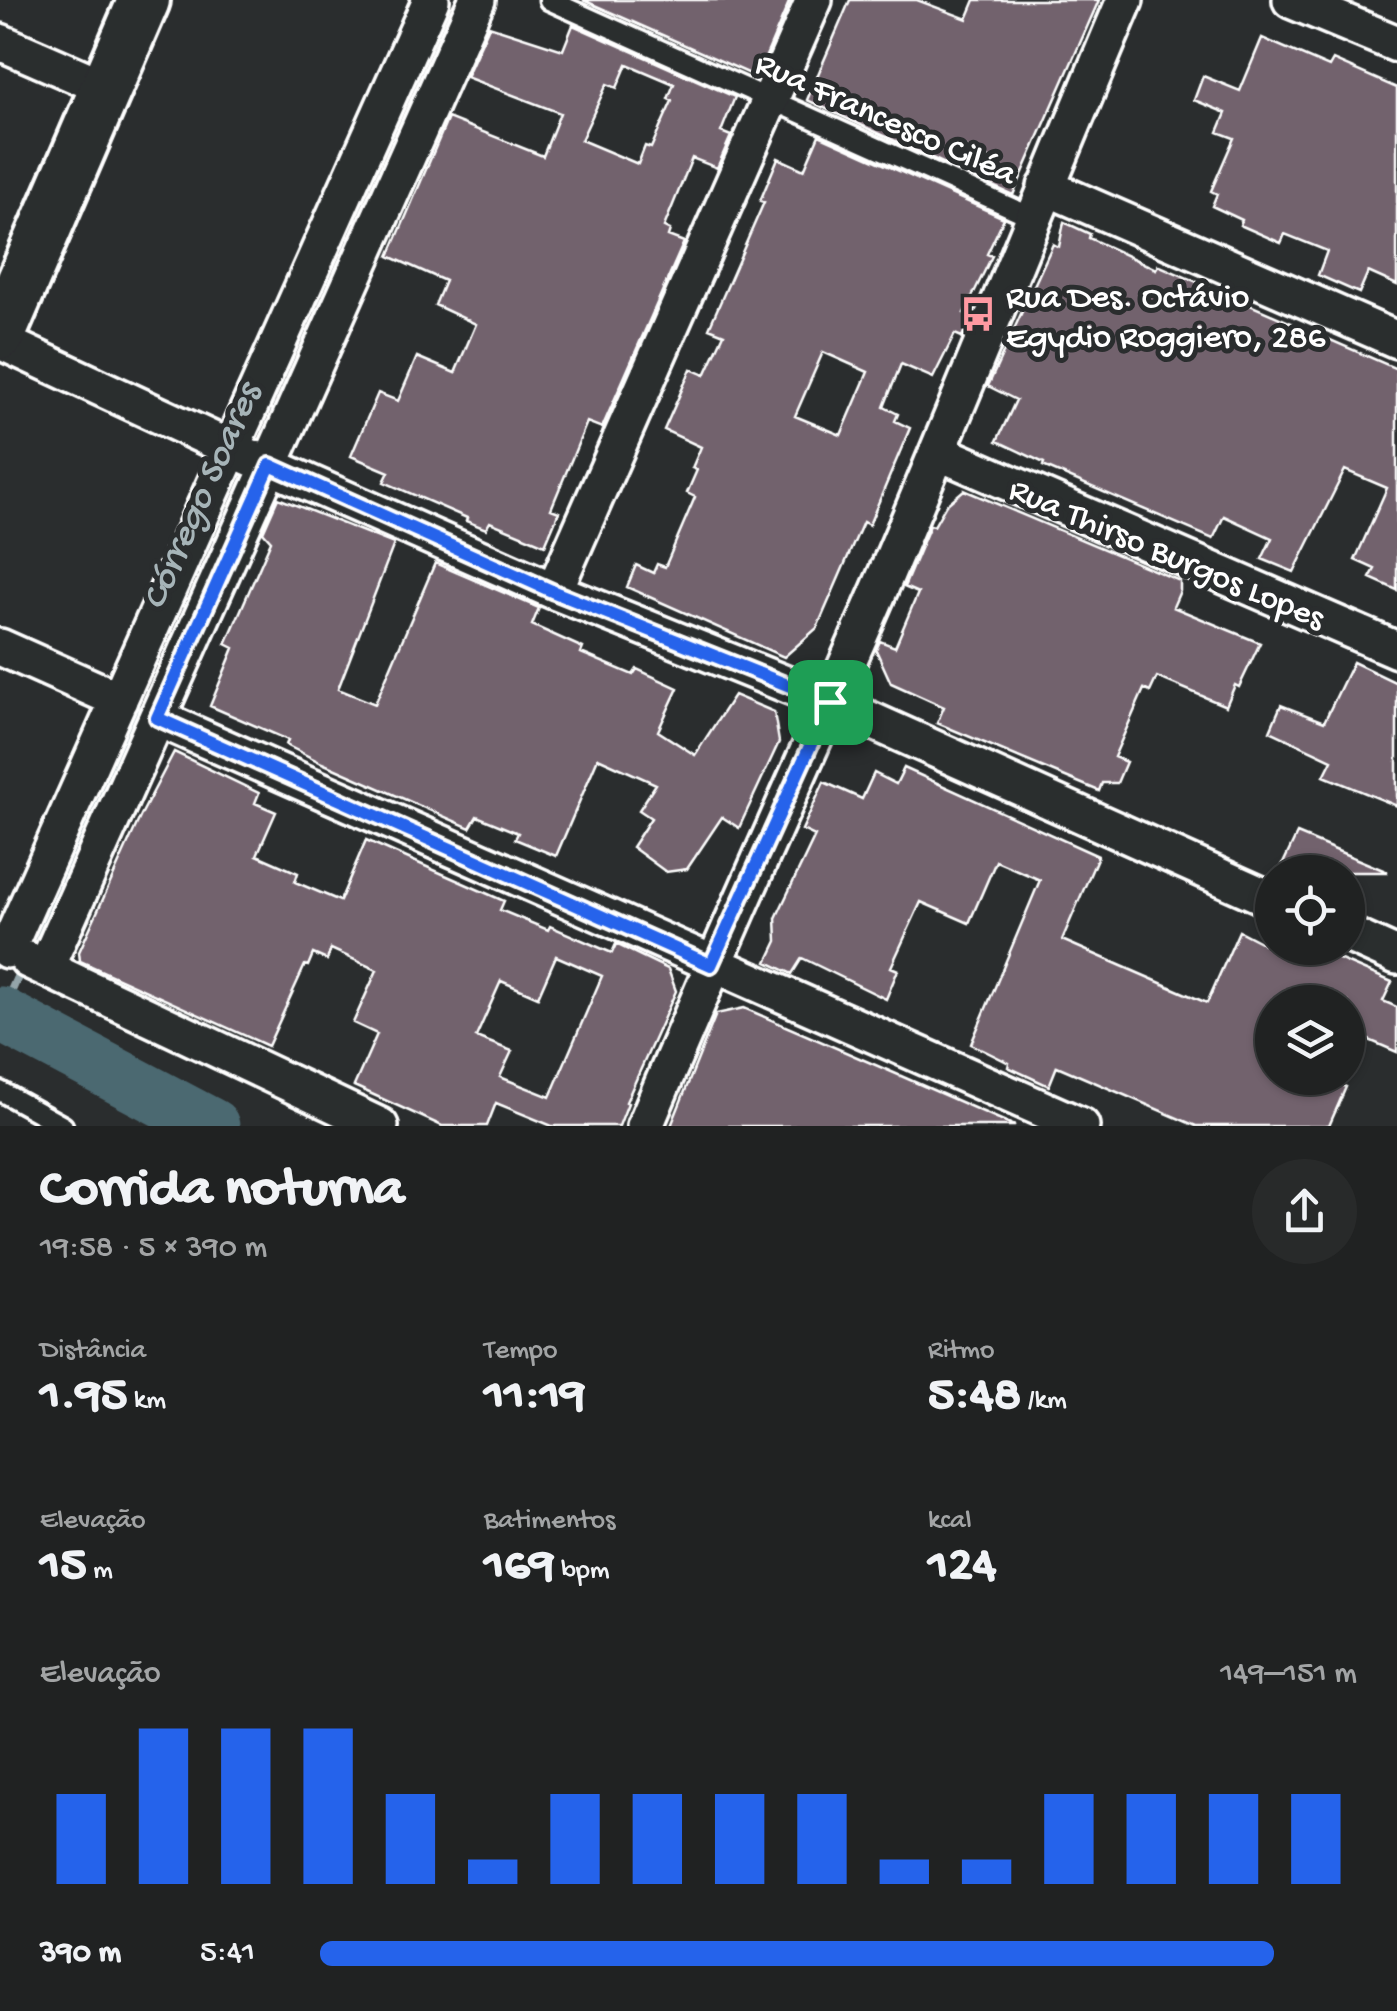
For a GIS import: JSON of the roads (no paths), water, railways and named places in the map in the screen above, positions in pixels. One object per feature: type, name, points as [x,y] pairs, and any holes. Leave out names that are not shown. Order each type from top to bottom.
[{"type":"street","points":[[144,0],[0,337],[248,456],[554,592],[830,702],[1255,892]]},
{"type":"street","points":[[22,957],[157,718],[248,456],[431,0]]},
{"type":"street","points":[[22,957],[119,700],[248,456],[476,0]]},
{"type":"street","points":[[554,592],[814,0]]},
{"type":"street","points":[[645,1126],[711,965],[938,452],[1124,0]]},
{"type":"street","points":[[1291,0],[1397,44]]},
{"type":"street","points":[[0,42],[106,88]]},
{"type":"street","points":[[1040,203],[1397,340]]},
{"type":"street","name":"Rua Thirso Burgos Lopes","points":[[938,452],[1397,650]]},
{"type":"street","points":[[0,647],[119,700]]},
{"type":"street","points":[[157,718],[1081,1126]]},
{"type":"street","points":[[1365,942],[1397,956]]},
{"type":"street","points":[[22,957],[380,1126]]},
{"type":"lane","name":"Rua Francesco Ciléa","points":[[548,0],[771,100],[1040,203]]},
{"type":"lane","points":[[0,1091],[63,1126]]},
{"type":"waterway","name":"Córrego Soares","points":[[28,953],[135,706]]},
{"type":"waterway","name":"Córrego Soares","points":[[1,1014],[22,967]]},
{"type":"waterway","points":[[0,1014],[212,1126]]},
{"type":"place","name":"Rua Des. Octávio Egydio Roggiero, 286","points":[[978,314]]}]
